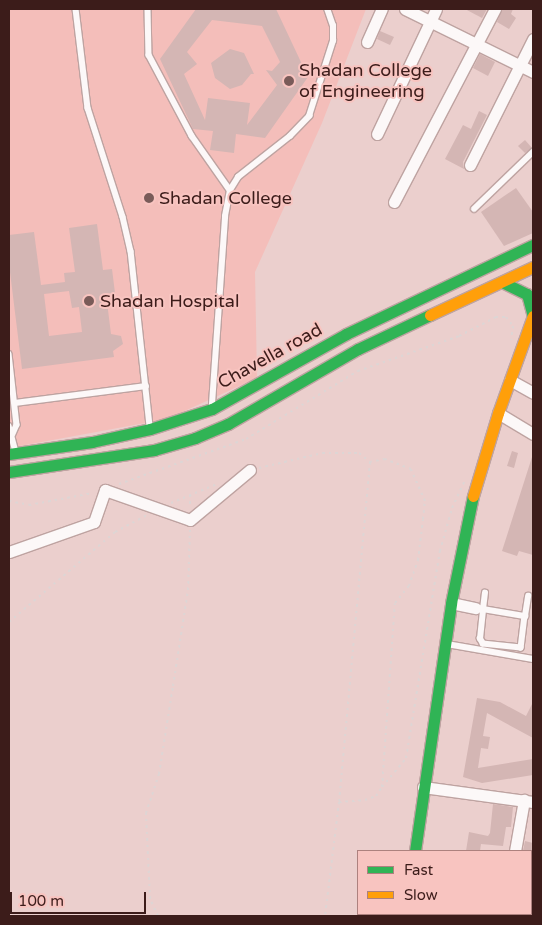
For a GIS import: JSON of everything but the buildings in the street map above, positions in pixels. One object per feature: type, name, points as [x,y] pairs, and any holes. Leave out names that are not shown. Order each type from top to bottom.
[{"type":"main road","name":"Chavella road","points":[[12,454],[151,432],[212,409],[346,334],[533,245]]},
{"type":"main road","name":"Chavella road","points":[[9,472],[153,446],[228,424],[358,349],[533,268]]},
{"type":"main road","points":[[415,850],[451,603],[470,506],[498,413],[533,316],[527,294],[504,283]]},
{"type":"street","points":[[366,42],[382,9]]},
{"type":"street","points":[[405,9],[533,72]]},
{"type":"street","points":[[377,134],[436,9]]},
{"type":"street","points":[[394,202],[495,9]]},
{"type":"street","points":[[470,165],[533,39]]},
{"type":"street","points":[[510,380],[533,394]]},
{"type":"street","points":[[498,413],[533,434]]},
{"type":"street","points":[[9,552],[94,522],[105,490],[156,510],[190,520],[250,470]]},
{"type":"street","points":[[451,603],[479,608]]},
{"type":"street","points":[[423,786],[529,801],[515,850]]},
{"type":"lane","points":[[76,9],[88,108],[121,209],[131,250],[151,432]]},
{"type":"lane","points":[[148,9],[149,55],[192,136],[230,190]]},
{"type":"lane","points":[[212,409],[225,216],[230,190],[238,177],[290,136],[309,116],[333,41],[333,26],[327,9]]},
{"type":"lane","points":[[474,209],[533,152]]},
{"type":"lane","points":[[9,354],[18,424],[13,434],[12,454]]},
{"type":"lane","points":[[15,403],[146,386]]},
{"type":"lane","points":[[9,426],[13,434]]},
{"type":"lane","points":[[485,593],[479,608],[480,639],[483,644],[521,648],[528,596]]},
{"type":"lane","points":[[479,608],[525,616]]},
{"type":"lane","points":[[445,644],[533,660]]},
{"type":"path","points":[[9,501],[29,505],[105,490],[246,439],[358,370],[460,336],[496,317],[506,317],[512,326],[510,347]]},
{"type":"path","points":[[250,470],[322,454],[359,454],[370,462],[385,459],[411,469],[425,501],[418,560],[409,586],[395,603],[382,787]]},
{"type":"path","points":[[325,916],[339,802],[370,462]]},
{"type":"path","points":[[339,802],[364,800],[376,796],[406,758],[440,550],[452,508],[466,478]]},
{"type":"path","points":[[9,622],[115,532],[156,510],[225,480]]},
{"type":"path","points":[[158,916],[150,899],[146,813],[159,774],[188,590],[190,495]]},
{"type":"shaded area","name":"Shadan College","points":[[9,9],[366,9],[322,123],[255,272],[257,378],[167,419],[9,448]]},
{"type":"green space","points":[[532,902],[533,916],[411,916],[532,915]]},
{"type":"traffic: fast","points":[[9,454],[92,442],[150,429],[212,409],[346,334],[533,245]]},
{"type":"traffic: fast","points":[[504,283],[527,294],[533,316]]},
{"type":"traffic: fast","points":[[9,472],[154,450],[195,438],[228,424],[358,349],[430,315]]},
{"type":"traffic: fast","points":[[415,850],[451,603],[473,496]]},
{"type":"traffic: slow","points":[[430,315],[533,267]]},
{"type":"traffic: slow","points":[[473,496],[498,413],[533,316]]},
{"type":"place","name":"Shadan College of Engineering","points":[[289,81]]},
{"type":"place","name":"Shadan College","points":[[149,198]]},
{"type":"place","name":"Shadan Hospital","points":[[89,301]]}]
